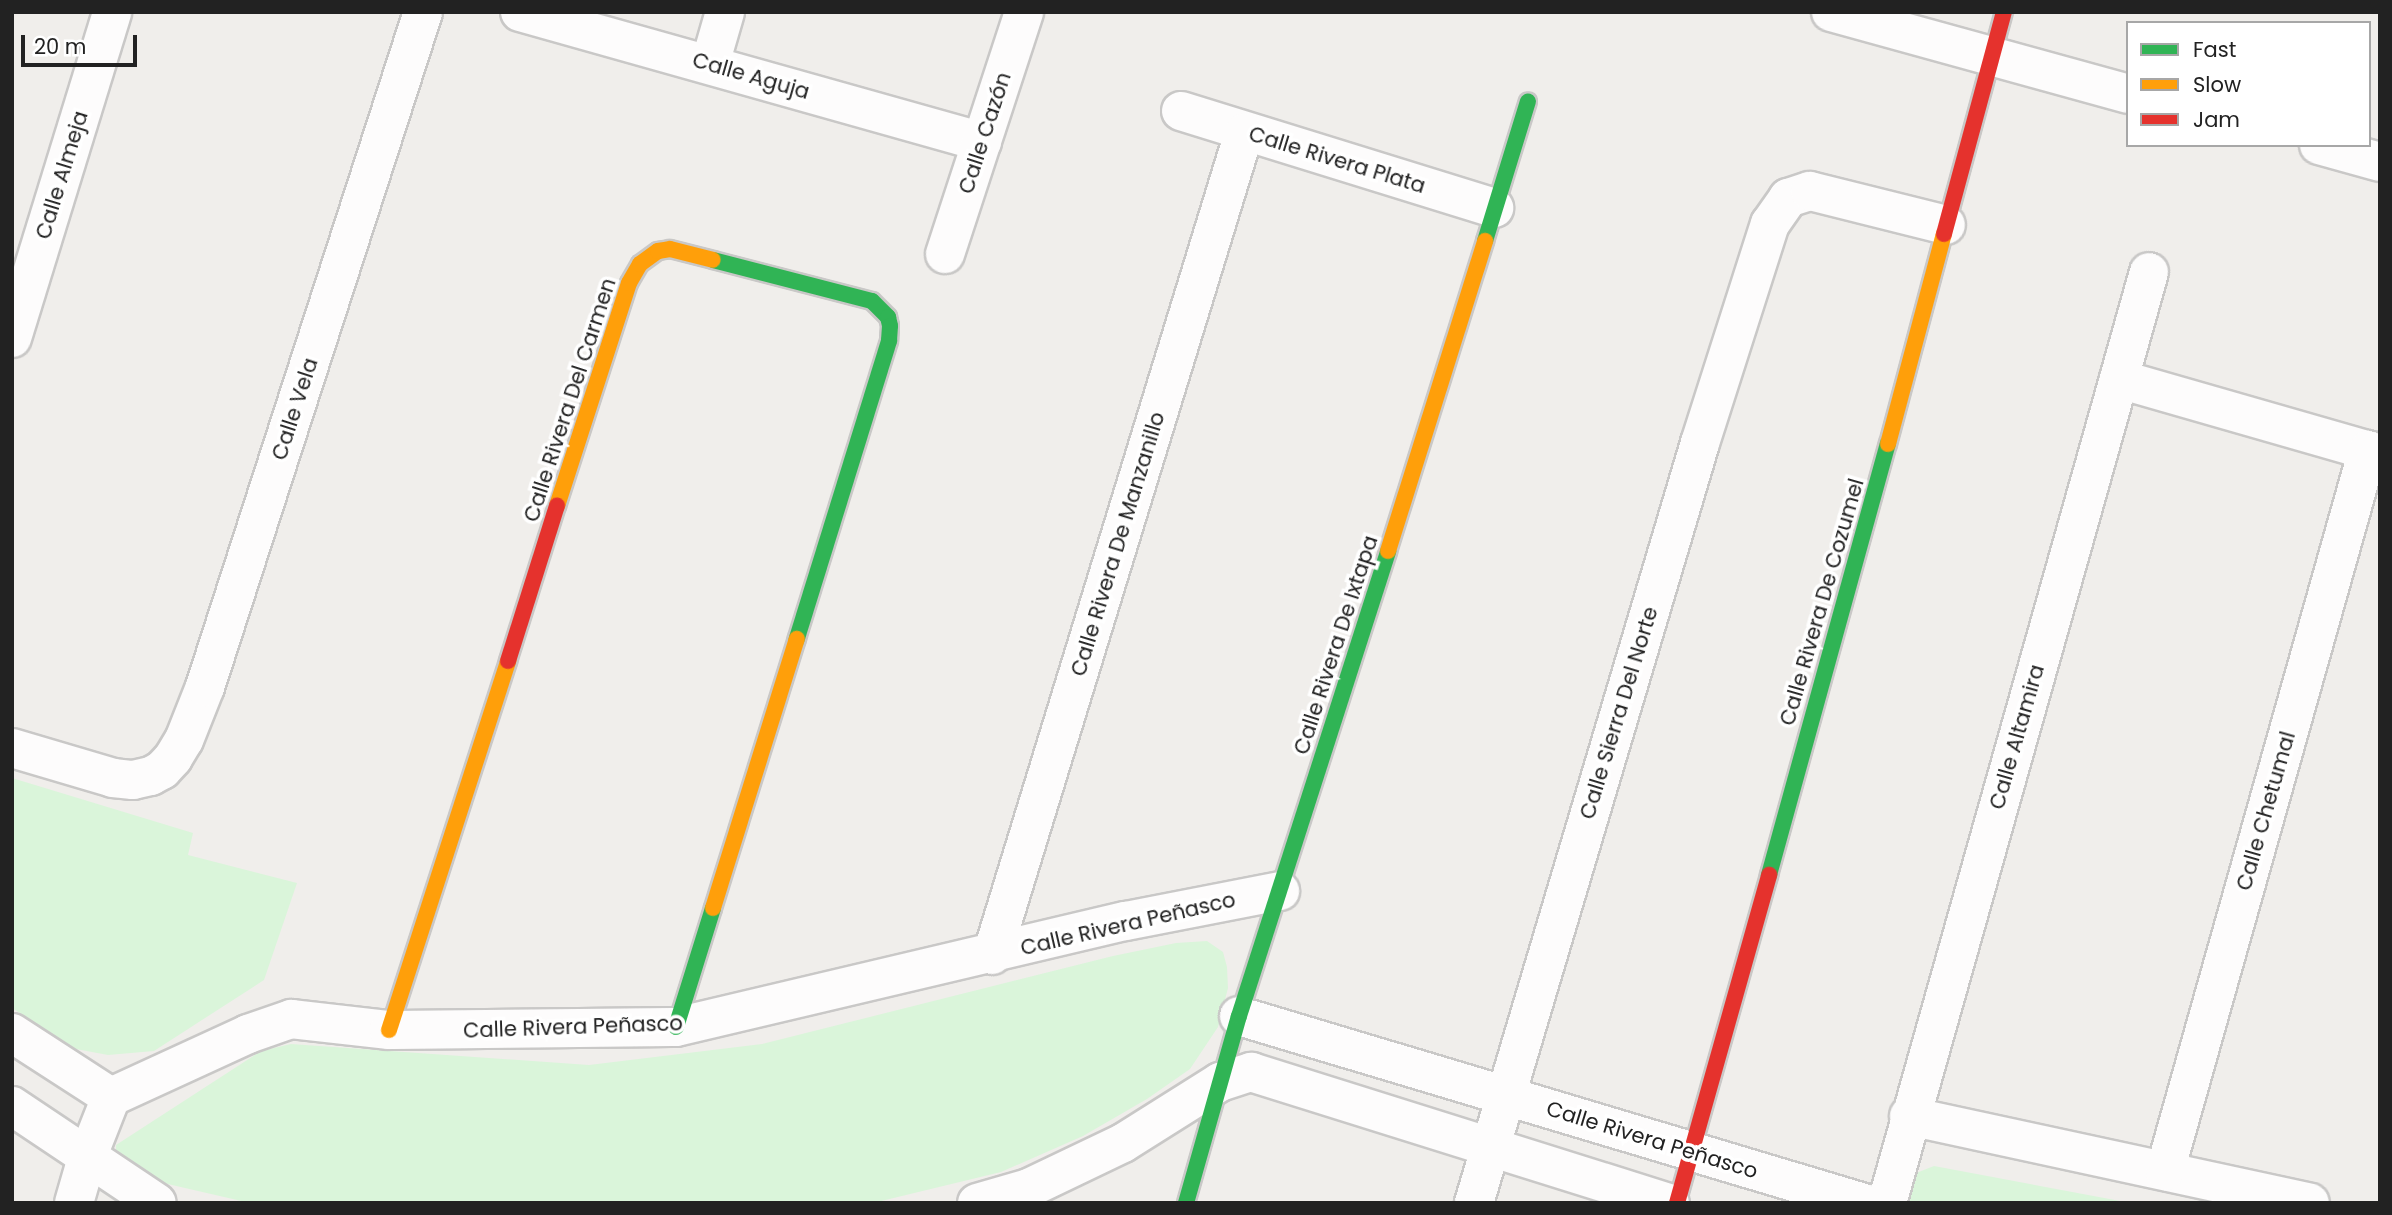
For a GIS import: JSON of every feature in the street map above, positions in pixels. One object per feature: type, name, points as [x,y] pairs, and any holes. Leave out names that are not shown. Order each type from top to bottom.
[{"type":"street","name":"Calle Almeja","points":[[12,338],[111,12]]},
{"type":"street","name":"Calle Vela","points":[[12,748],[113,778],[133,780],[151,776],[173,758],[205,687],[423,12]]},
{"type":"street","name":"Calle Aguja","points":[[520,12],[982,142]]},
{"type":"street","points":[[710,64],[724,12]]},
{"type":"street","name":"Calle Cazón","points":[[945,254],[1024,12]]},
{"type":"street","points":[[1831,12],[2126,93]]},
{"type":"street","name":"Calle Rivera De Cozumel","points":[[1677,1203],[1689,1151],[1848,594],[2004,12]]},
{"type":"street","name":"Calle Rivera De Ixtapa","points":[[1186,1203],[1239,1017],[1441,386],[1528,101]]},
{"type":"street","name":"Calle Rivera Plata","points":[[1181,111],[1244,133],[1494,208]]},
{"type":"street","name":"Calle Rivera De Manzanillo","points":[[992,955],[1244,133]]},
{"type":"street","points":[[2326,147],[2380,162]]},
{"type":"street","name":"Calle Sierra Del Norte","points":[[1474,1203],[1696,456],[1770,224],[1788,198],[1811,191],[1946,225]]},
{"type":"street","name":"Calle Rivera Del Carmen","points":[[389,1030],[629,284],[640,264],[658,251],[670,249],[872,302],[888,317],[890,326],[889,341],[677,1027]]},
{"type":"street","name":"Calle Altamira","points":[[1887,1203],[1909,1116],[2150,272]]},
{"type":"street","points":[[2119,379],[2374,452]]},
{"type":"street","name":"Calle Chetumal","points":[[2165,1171],[2374,452]]},
{"type":"street","name":"Calle Rivera Peñasco","points":[[111,1097],[248,1034],[291,1019],[389,1030],[677,1027],[992,955],[1126,921],[1280,891]]},
{"type":"street","name":"Calle Rivera Peñasco","points":[[1239,1017],[1864,1203]]},
{"type":"street","points":[[12,1033],[111,1097],[87,1158],[74,1203]]},
{"type":"street","points":[[977,1203],[1029,1188],[1123,1143],[1220,1082],[1251,1072],[1670,1203]]},
{"type":"street","points":[[12,1106],[157,1203]]},
{"type":"street","points":[[1909,1116],[2310,1203]]},
{"type":"green space","points":[[12,778],[193,833],[188,855],[297,883],[264,980],[154,1051],[108,1055],[76,1049],[12,1008]]},
{"type":"green space","points":[[1207,941],[1223,952],[1228,988],[1218,1027],[1190,1069],[1147,1099],[1083,1136],[1001,1172],[873,1203],[250,1203],[133,1176],[116,1165],[116,1145],[261,1051],[291,1044],[589,1065],[762,1044],[1113,956],[1176,943]]},
{"type":"green space","points":[[1934,1166],[2131,1203],[1906,1203],[1911,1175]]},
{"type":"traffic: fast","points":[[1485,241],[1528,101]]},
{"type":"traffic: fast","points":[[713,260],[872,301],[888,317],[890,326],[889,341],[797,639]]},
{"type":"traffic: fast","points":[[1769,875],[1888,444]]},
{"type":"traffic: fast","points":[[1186,1203],[1239,1016],[1388,551]]},
{"type":"traffic: fast","points":[[676,1027],[713,908]]},
{"type":"traffic: slow","points":[[1888,444],[1944,234]]},
{"type":"traffic: slow","points":[[1388,551],[1485,241]]},
{"type":"traffic: slow","points":[[557,506],[629,283],[640,264],[658,251],[670,249],[713,260]]},
{"type":"traffic: slow","points":[[713,908],[797,639]]},
{"type":"traffic: slow","points":[[389,1030],[508,661]]},
{"type":"traffic: jam","points":[[1944,234],[2004,12]]},
{"type":"traffic: jam","points":[[508,661],[557,506]]},
{"type":"traffic: jam","points":[[1677,1203],[1769,875]]}]
